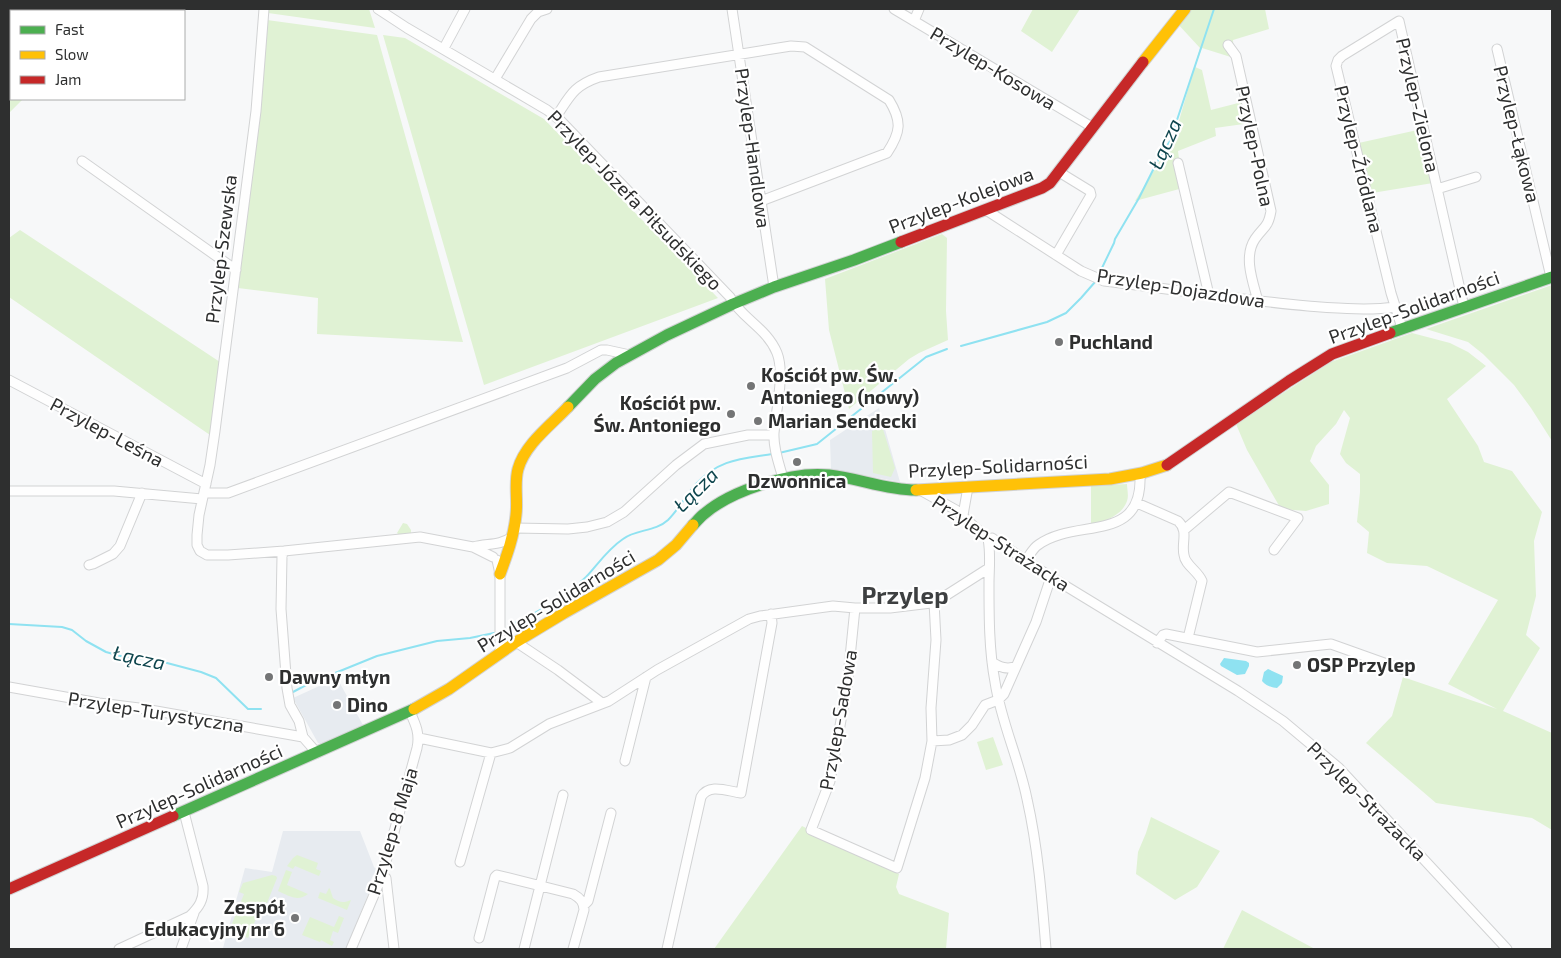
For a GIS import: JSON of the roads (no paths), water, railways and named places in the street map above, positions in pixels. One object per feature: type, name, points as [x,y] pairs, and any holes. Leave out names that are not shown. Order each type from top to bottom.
[{"type":"main road","name":"Przylep-Kolejowa","points":[[733,304],[774,287],[854,260],[986,210],[1050,183],[1185,9]]},
{"type":"main road","name":"Przylep-Solidarności","points":[[9,889],[410,712],[449,689],[516,642],[658,560],[676,545],[703,514],[726,499],[783,478],[819,474],[894,488],[920,490],[1110,479],[1140,475],[1154,471],[1173,461],[1318,362],[1348,347],[1552,277]]},
{"type":"main road","points":[[500,574],[503,547],[517,477],[524,454],[595,379],[616,363],[667,335],[733,304]]},
{"type":"street","name":"Przylep-Szewska","points":[[264,9],[256,111],[216,431],[204,492],[197,545],[200,551],[206,555],[284,551]]},
{"type":"street","name":"Przylep-Józefa Piłsudskiego","points":[[378,9],[556,116],[723,290],[733,304],[761,330],[777,354],[779,384],[774,435],[778,462],[783,478]]},
{"type":"street","points":[[444,48],[465,9]]},
{"type":"street","points":[[495,79],[531,19],[538,12],[547,9]]},
{"type":"street","name":"Przylep-Handlowa","points":[[732,9],[774,287]]},
{"type":"street","name":"Przylep-Kosowa","points":[[894,9],[1092,127]]},
{"type":"street","points":[[914,21],[919,9]]},
{"type":"street","name":"Przylep-Zielona","points":[[1399,21],[1464,307]]},
{"type":"street","name":"Przylep-Źródlana","points":[[1399,21],[1342,56],[1336,66],[1395,307],[1402,328]]},
{"type":"street","name":"Przylep-Polna","points":[[1228,45],[1236,56],[1271,211],[1269,221],[1256,238],[1249,257],[1258,301]]},
{"type":"street","points":[[556,116],[574,90],[586,81],[598,77],[791,46],[804,47],[888,100],[896,112],[899,126],[896,140],[888,153],[761,201]]},
{"type":"street","name":"Przylep-Łąkowa","points":[[1497,50],[1552,277]]},
{"type":"street","points":[[82,161],[236,270]]},
{"type":"street","points":[[1178,163],[1209,295]]},
{"type":"street","points":[[1056,255],[1091,195],[1090,191],[1059,172]]},
{"type":"street","name":"Przylep-Zielona","points":[[1437,189],[1476,177]]},
{"type":"street","name":"Przylep-Dojazdowa","points":[[986,210],[1081,271],[1104,281],[1258,301],[1337,308],[1385,309],[1395,307]]},
{"type":"street","points":[[9,491],[114,490],[142,493],[228,493],[567,368],[601,350],[630,355]]},
{"type":"street","name":"Przylep-Leśna","points":[[9,380],[204,492]]},
{"type":"street","points":[[317,753],[303,737],[299,721],[290,705],[287,688],[281,609],[282,556],[284,551],[420,537],[473,547],[503,547],[568,529],[607,522],[624,512],[676,465],[704,444],[748,435],[774,435]]},
{"type":"street","points":[[1026,560],[1034,548],[1043,542],[1122,519],[1131,512],[1137,503],[1140,475]]},
{"type":"street","points":[[963,515],[968,487]]},
{"type":"street","name":"Przylep-Strażacka","points":[[920,490],[949,505],[963,515],[988,539],[992,538],[1002,544],[1051,577],[1283,720],[1340,768],[1507,949]]},
{"type":"street","points":[[1184,530],[1229,492],[1298,518],[1274,550]]},
{"type":"street","points":[[88,565],[113,554],[120,546],[142,493]]},
{"type":"street","points":[[1137,503],[1182,524],[1184,530],[1184,558],[1202,581],[1188,638]]},
{"type":"street","points":[[988,539],[992,662],[998,700],[1027,798],[1043,908],[1046,949]]},
{"type":"street","points":[[990,557],[1002,544]]},
{"type":"street","points":[[410,712],[419,738],[491,753],[510,748],[549,724],[609,701],[646,677],[743,622],[771,614],[833,606],[890,608],[934,602],[989,568]]},
{"type":"street","points":[[500,574],[500,652]]},
{"type":"street","points":[[934,602],[936,640],[931,708],[932,740],[950,740],[962,734],[972,725],[985,705],[998,700],[1004,694],[1036,622],[1051,577]]},
{"type":"street","name":"Przylep-Sadowa","points":[[855,608],[847,687],[830,781],[811,830],[897,868],[925,778],[932,740]]},
{"type":"street","points":[[666,949],[701,797],[704,791],[711,788],[741,793],[772,623],[771,614]]},
{"type":"street","points":[[1158,643],[1163,635],[1166,634],[1257,652],[1331,644],[1401,669]]},
{"type":"street","points":[[516,642],[602,703]]},
{"type":"street","points":[[992,662],[1000,668],[1016,667]]},
{"type":"street","points":[[625,761],[646,677]]},
{"type":"street","name":"Przylep-Turystyczna","points":[[9,687],[303,737]]},
{"type":"street","name":"Przylep-8 Maja","points":[[351,949],[382,876],[419,738]]},
{"type":"street","points":[[460,862],[491,753]]},
{"type":"street","points":[[524,949],[563,795]]},
{"type":"street","points":[[119,949],[190,916],[202,902],[203,886],[184,812]]},
{"type":"street","points":[[584,905],[588,901],[611,813]]},
{"type":"street","points":[[479,938],[497,875],[574,894],[581,899],[584,910],[573,949]]},
{"type":"street","points":[[382,876],[386,878],[394,949]]},
{"type":"street","points":[[181,949],[194,912]]},
{"type":"water","points":[[1224,658],[1249,663],[1245,674],[1237,675],[1221,666],[1220,664]]},
{"type":"water","points":[[1268,669],[1283,676],[1282,683],[1277,688],[1271,687],[1262,681],[1264,672]]},
{"type":"waterway","name":"Łącza","points":[[1100,272],[1115,239],[1170,141],[1214,9]]},
{"type":"waterway","name":"Łącza","points":[[961,346],[1047,322],[1066,313],[1095,282]]},
{"type":"waterway","name":"Łącza","points":[[779,453],[817,444],[926,357],[947,349]]},
{"type":"waterway","name":"Łącza","points":[[509,626],[560,598],[586,577],[608,552],[623,539],[663,524],[676,511],[696,484],[713,469],[731,461],[772,454]]},
{"type":"waterway","name":"Łącza","points":[[9,624],[62,627],[72,630],[86,641],[106,652],[124,657],[152,659],[201,672],[216,678],[248,709],[261,709]]},
{"type":"waterway","name":"Łącza","points":[[293,692],[377,656],[437,641],[470,638],[494,633]]},
{"type":"place","name":"Puchland","points":[[1059,342]]},
{"type":"place","name":"Kościół pw. Św. Antoniego (nowy)","points":[[751,386]]},
{"type":"place","name":"Kościół pw. Św. Antoniego","points":[[731,414]]},
{"type":"place","name":"Marian Sendecki","points":[[758,421]]},
{"type":"place","name":"Dzwonnica","points":[[797,462]]},
{"type":"place","name":"OSP Przylep","points":[[1297,665]]},
{"type":"place","name":"Dawny młyn","points":[[269,677]]},
{"type":"place","name":"Dino","points":[[337,705]]},
{"type":"place","name":"Zespół Edukacyjny nr 6","points":[[295,918]]},
{"type":"district","name":"Przylep","points":[[905,596]]}]
